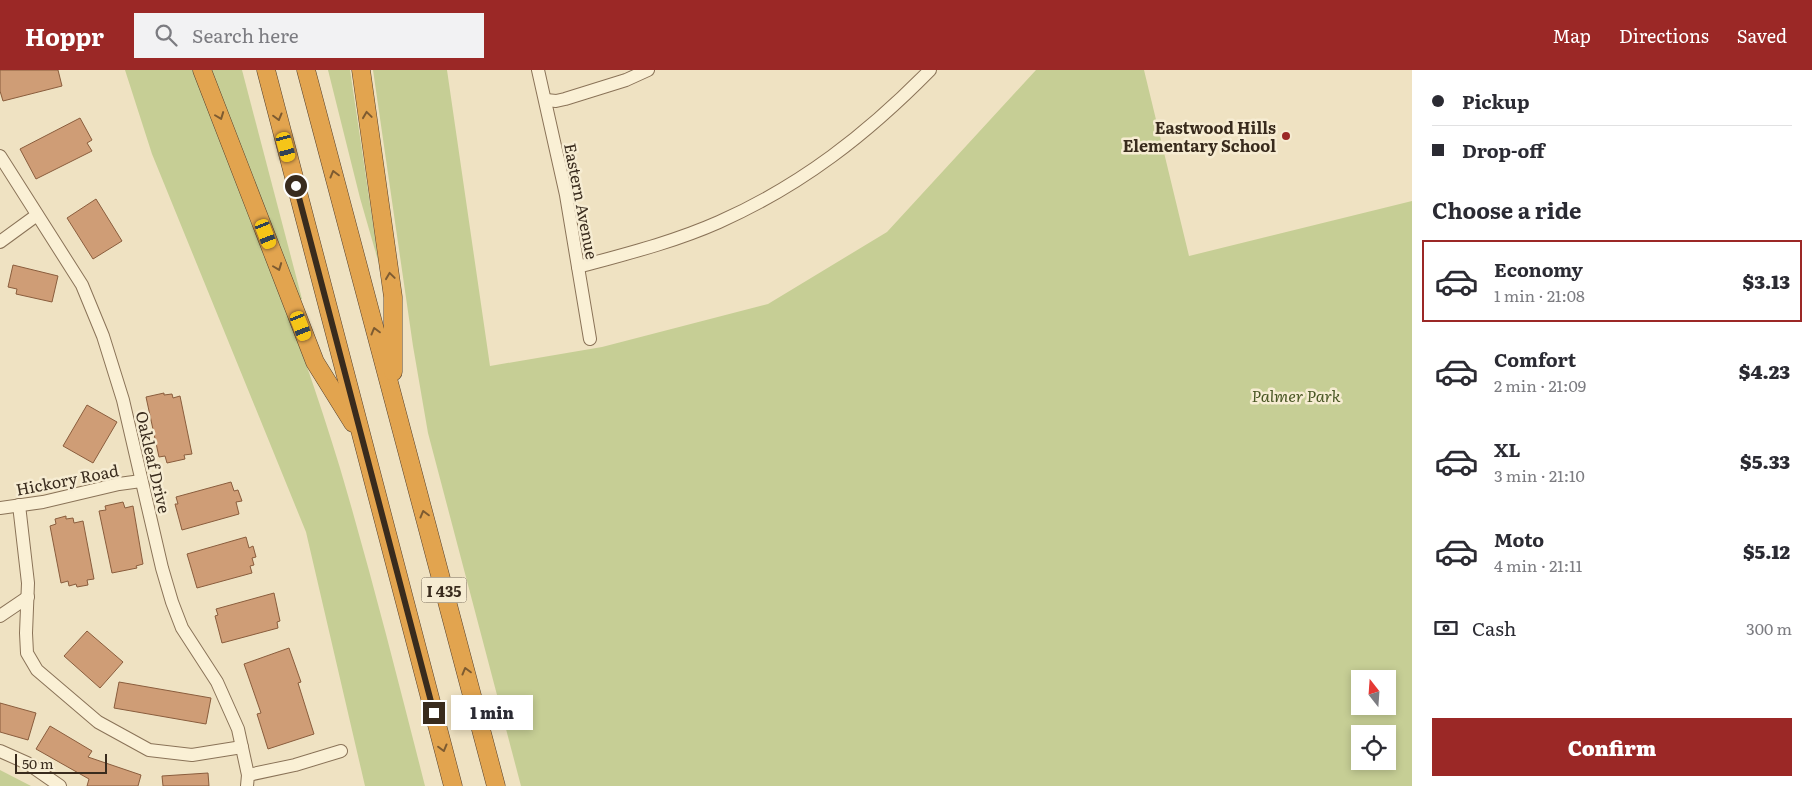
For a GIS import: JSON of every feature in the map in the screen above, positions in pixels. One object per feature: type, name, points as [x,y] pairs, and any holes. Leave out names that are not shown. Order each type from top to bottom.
[{"type":"highway","points":[[202,70],[315,362],[362,438]]},
{"type":"highway","name":"I 435","points":[[266,70],[453,786]]},
{"type":"highway","name":"I 435","points":[[306,70],[496,786]]},
{"type":"highway","points":[[361,70],[393,297],[392,395]]},
{"type":"street","name":"Eastern Avenue","points":[[538,70],[566,195],[590,339]]},
{"type":"street","points":[[546,100],[556,101],[565,99],[626,80],[648,70]]},
{"type":"street","points":[[578,266],[644,250],[718,223],[765,200],[819,167],[858,138],[906,95],[930,70]]},
{"type":"street","name":"Oakleaf Drive","points":[[0,156],[82,285],[103,336],[123,400],[162,568],[175,610],[182,628],[217,682],[238,729],[247,781]]},
{"type":"street","points":[[0,242],[37,215]]},
{"type":"street","name":"Hickory Road","points":[[0,508],[43,502],[119,484],[141,481]]},
{"type":"street","points":[[19,505],[28,583],[27,654],[37,670],[98,722],[150,750],[192,754],[242,747]]},
{"type":"street","points":[[0,616],[28,597]]},
{"type":"street","points":[[0,751],[27,763],[60,786]]},
{"type":"street","points":[[247,781],[340,751]]},
{"type":"green space","points":[[125,70],[195,70],[271,268],[324,418],[363,547],[425,786],[365,786],[306,532],[152,154]]},
{"type":"green space","points":[[211,70],[242,70],[302,299],[298,300]]},
{"type":"green space","points":[[328,70],[350,70],[379,264],[360,198]]},
{"type":"green space","name":"Palmer Park","points":[[373,70],[447,70],[490,366],[602,347],[768,304],[887,232],[1036,70],[1144,70],[1189,256],[1412,201],[1412,786],[521,786],[428,433],[413,346]]},
{"type":"green space","points":[[0,770],[31,786],[0,786]]},
{"type":"building","points":[[0,70],[58,70],[62,86],[3,101],[0,91]]},
{"type":"building","points":[[80,118],[92,140],[87,143],[92,151],[36,179],[20,149]]},
{"type":"building","points":[[96,199],[122,241],[93,259],[67,218]]},
{"type":"building","points":[[13,265],[58,276],[52,302],[16,294],[17,289],[8,287]]},
{"type":"building","points":[[164,393],[164,395],[172,394],[173,398],[180,396],[192,454],[184,455],[185,459],[167,463],[165,456],[159,457],[146,397]]},
{"type":"building","points":[[87,405],[117,422],[93,463],[63,446]]},
{"type":"building","points":[[231,482],[234,491],[238,490],[242,501],[236,502],[239,514],[182,530],[175,504],[178,504],[176,497]]},
{"type":"building","points":[[123,502],[125,508],[133,506],[143,564],[136,566],[137,568],[112,573],[99,511],[106,510],[105,506]]},
{"type":"building","points":[[66,516],[66,519],[73,518],[74,523],[83,521],[94,579],[87,580],[88,585],[77,587],[76,584],[69,586],[68,581],[61,583],[50,526],[56,524],[55,519]]},
{"type":"building","points":[[246,537],[249,548],[253,546],[256,557],[252,558],[254,565],[250,566],[252,573],[197,588],[187,554]]},
{"type":"building","points":[[274,593],[280,621],[277,622],[278,628],[222,643],[215,616],[218,615],[216,609]]},
{"type":"building","points":[[87,631],[123,662],[100,688],[64,656]]},
{"type":"building","points":[[289,648],[301,682],[298,683],[314,734],[268,749],[257,714],[261,713],[244,664]]},
{"type":"building","points":[[119,682],[211,698],[206,724],[114,708]]},
{"type":"building","points":[[0,703],[36,713],[28,740],[0,732]]},
{"type":"building","points":[[50,726],[92,751],[88,757],[141,775],[138,786],[87,786],[89,779],[36,749]]},
{"type":"building","points":[[208,773],[209,786],[163,786],[162,776]]},
{"type":"place","name":"Eastwood Hills Elementary School","points":[[1286,136]]},
{"type":"route","points":[[296,186],[434,713]]}]
